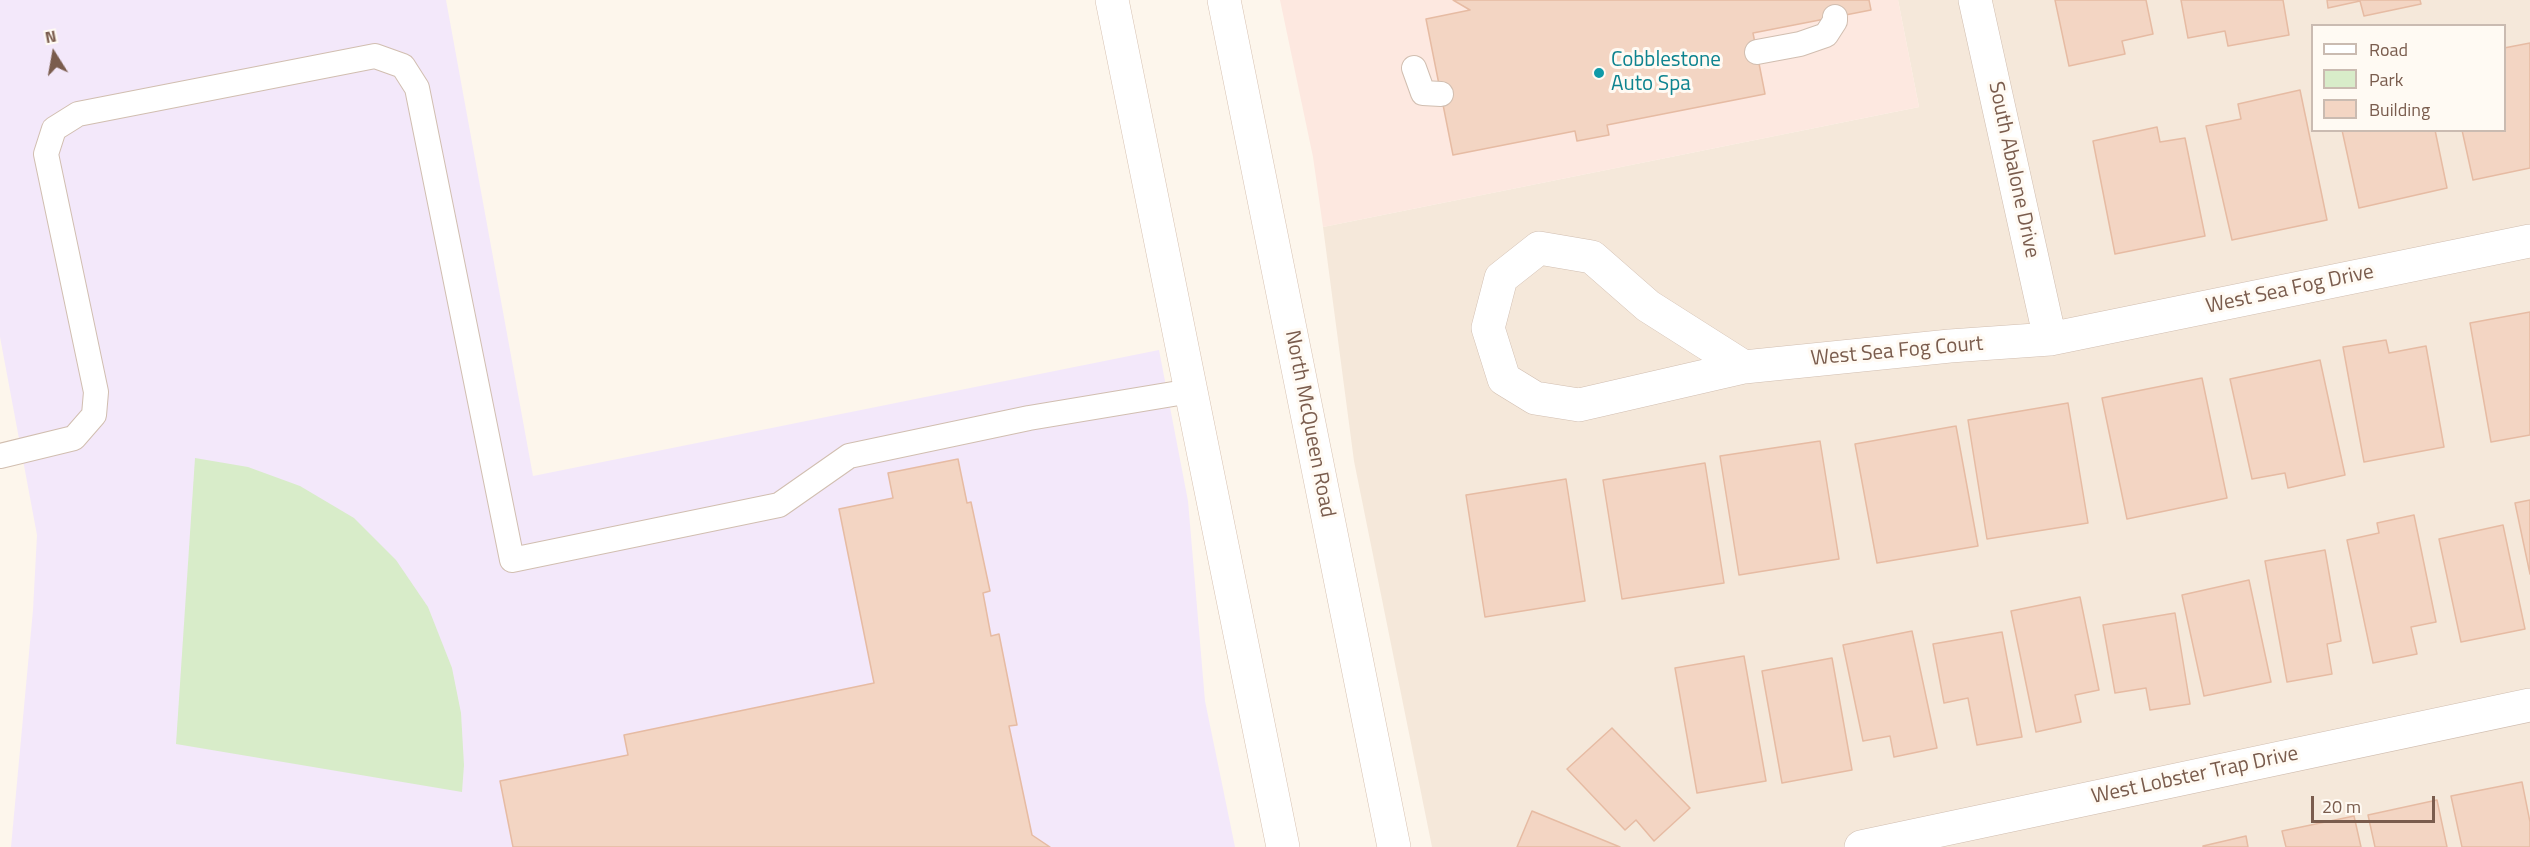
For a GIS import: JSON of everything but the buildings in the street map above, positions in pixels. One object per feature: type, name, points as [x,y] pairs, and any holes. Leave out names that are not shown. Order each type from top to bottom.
[{"type":"street","points":[[1112,0],[1283,847]]},
{"type":"street","name":"North McQueen Road","points":[[1224,0],[1394,847]]},
{"type":"street","name":"South Abalone Drive","points":[[1975,0],[2050,339]]},
{"type":"street","name":"West Sea Fog Drive","points":[[2050,339],[2530,241]]},
{"type":"street","name":"West Sea Fog Court","points":[[1744,367],[1648,306],[1592,257],[1539,248],[1501,278],[1488,328],[1504,379],[1535,398],[1580,405],[1744,367],[1950,346],[2050,339]]},
{"type":"street","name":"West Lobster Trap Drive","points":[[1861,847],[2530,705]]},
{"type":"lane","points":[[1757,52],[1800,44],[1826,35],[1835,17]]},
{"type":"lane","points":[[0,456],[74,438],[94,414],[96,392],[46,154],[54,129],[78,114],[375,56],[404,66],[417,88],[512,560],[779,505],[849,456],[1029,418],[1191,391]]},
{"type":"lane","points":[[1414,68],[1423,93],[1441,94]]},
{"type":"shaded area","points":[[0,0],[446,0],[533,476],[1159,350],[1188,501],[1205,701],[1235,847],[11,847],[33,610],[37,535],[0,337]]},
{"type":"shaded area","points":[[1280,0],[1898,0],[1919,107],[1323,227],[1313,157]]},
{"type":"shaded area","points":[[1898,0],[2530,0],[2530,847],[1432,847],[1354,461],[1323,227],[1919,107]]},
{"type":"green space","points":[[195,458],[248,467],[300,486],[354,518],[396,560],[428,607],[452,668],[461,713],[464,765],[462,792],[176,744]]},
{"type":"place","name":"Cobblestone Auto Spa","points":[[1599,73]]}]
